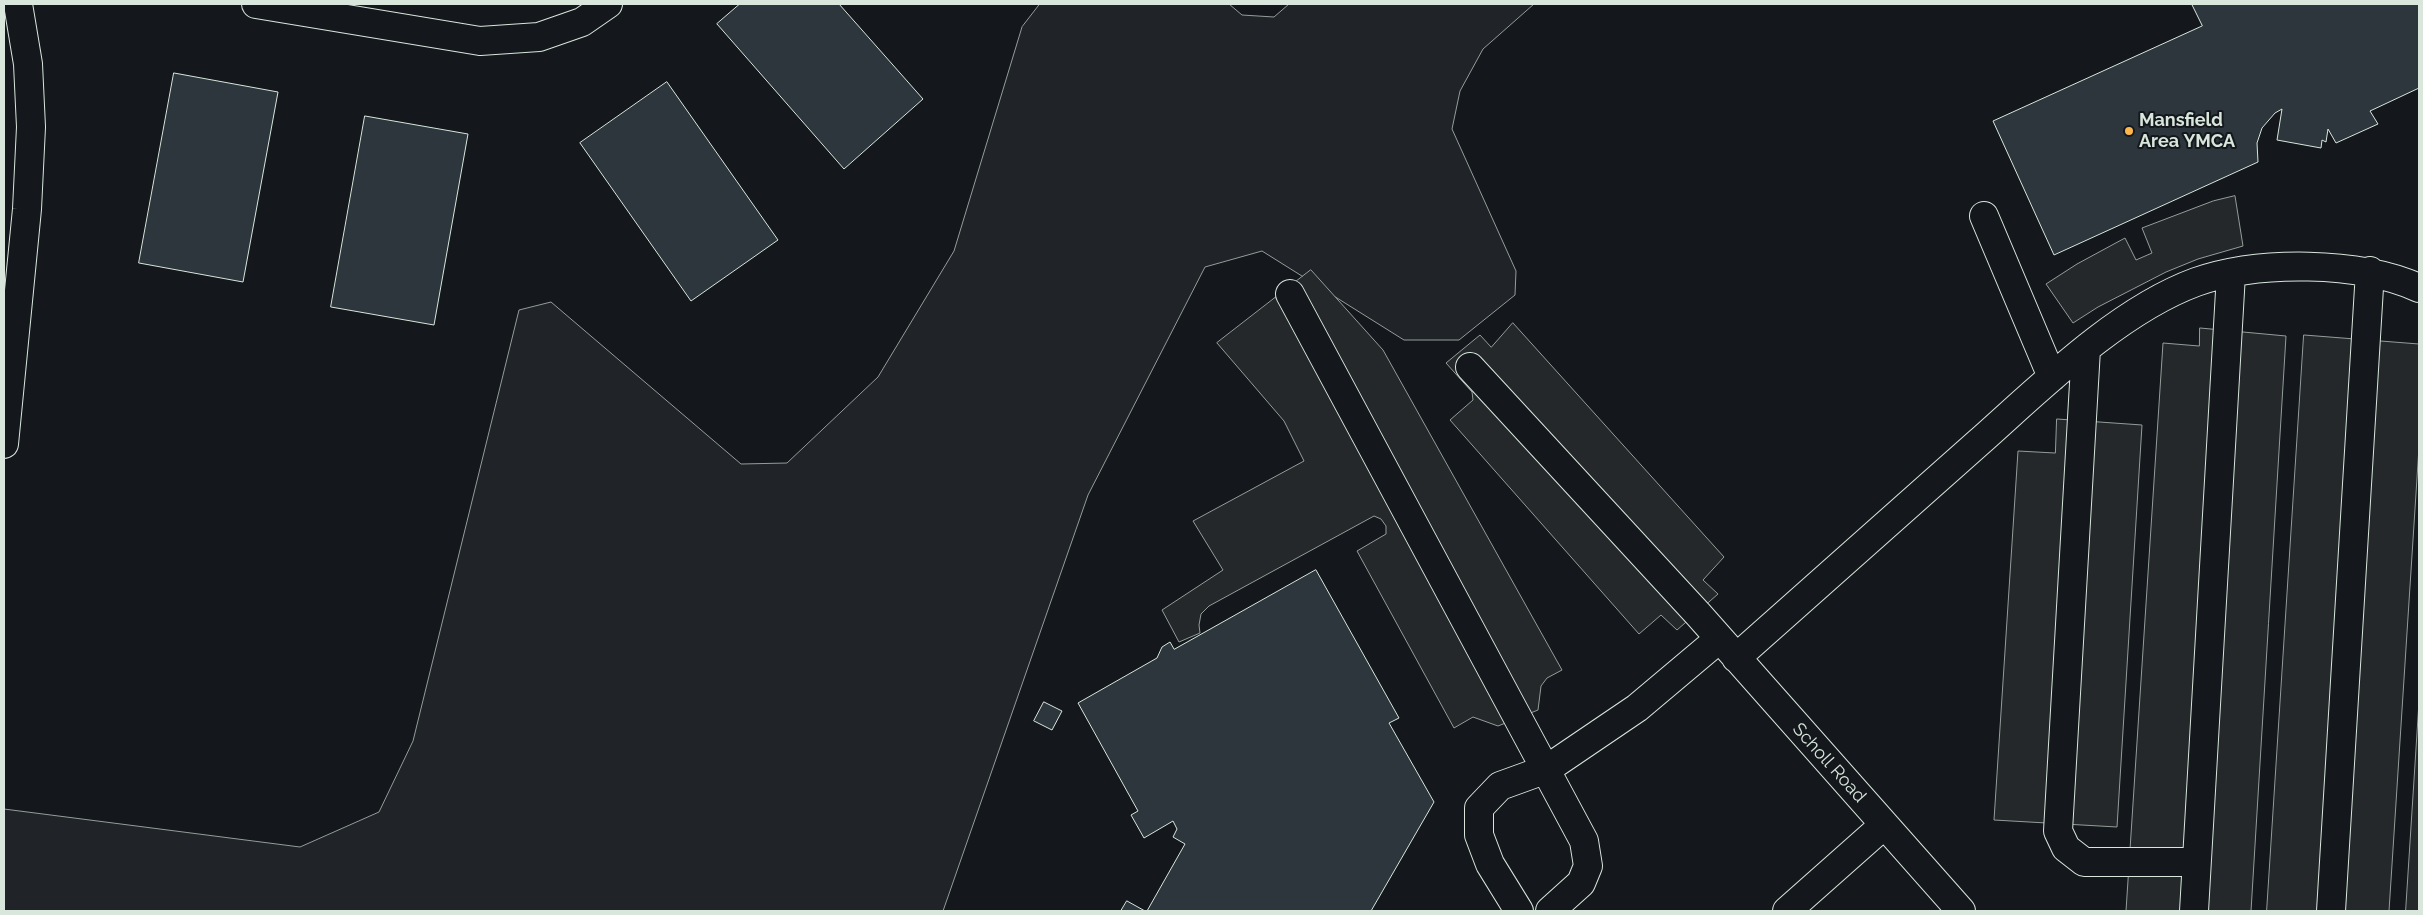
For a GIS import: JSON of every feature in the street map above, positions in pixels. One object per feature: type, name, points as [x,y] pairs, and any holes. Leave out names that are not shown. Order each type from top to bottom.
[{"type":"street","points":[[4,444],[27,208],[31,127],[28,64],[18,4]]},
{"type":"street","points":[[256,4],[480,41],[539,37],[582,22],[608,4]]},
{"type":"street","points":[[1984,216],[2052,377]]},
{"type":"street","points":[[1519,911],[1490,864],[1479,835],[1479,808],[1500,786],[1547,769],[1728,648],[2052,377],[2123,322],[2165,297],[2196,282],[2231,274],[2282,267],[2370,271],[2419,288]]},
{"type":"street","points":[[2331,911],[2370,271]]},
{"type":"street","points":[[2194,911],[2231,274]]},
{"type":"street","points":[[1290,294],[1584,841],[1588,866],[1581,883],[1550,911]]},
{"type":"street","points":[[2086,349],[2058,831],[2066,848],[2084,862],[2196,862]]},
{"type":"street","name":"Scholl Road","points":[[1470,367],[1698,614],[1961,911]]},
{"type":"street","points":[[1787,911],[1884,825]]},
{"type":"shaded area","points":[[1040,4],[1229,4],[1242,15],[1274,17],[1289,4],[1534,4],[1483,49],[1460,91],[1452,129],[1516,271],[1515,295],[1459,340],[1404,340],[1262,251],[1205,267],[1088,495],[943,911],[4,911],[4,809],[300,847],[379,812],[413,741],[519,310],[551,302],[741,464],[787,463],[878,377],[954,251],[1022,27]]},
{"type":"shaded area","points":[[2235,196],[2243,246],[2198,259],[2166,272],[2098,307],[2073,323],[2046,284],[2077,264],[2125,238],[2136,260],[2152,253],[2142,228],[2213,201]]},
{"type":"shaded area","points":[[1311,270],[1383,350],[1562,670],[1547,678],[1541,686],[1538,710],[1498,726],[1473,717],[1454,728],[1357,551],[1386,534],[1386,526],[1381,519],[1374,516],[1209,606],[1201,614],[1200,633],[1179,642],[1162,610],[1223,570],[1193,521],[1304,461],[1284,421],[1217,343]]},
{"type":"shaded area","points":[[1513,323],[1724,557],[1703,580],[1718,594],[1677,630],[1661,615],[1639,634],[1450,420],[1473,400],[1472,392],[1446,363],[1480,335],[1491,347]]},
{"type":"shaded area","points":[[2200,328],[2286,336],[2251,911],[2126,911],[2163,343],[2199,346]]},
{"type":"shaded area","points":[[2304,335],[2419,344],[2419,447],[2389,911],[2267,911]]},
{"type":"shaded area","points":[[2057,419],[2142,425],[2117,827],[1994,820],[2018,451],[2055,453]]},
{"type":"shaded area","points":[[2419,702],[2419,911],[2406,911]]},
{"type":"building","points":[[740,4],[839,4],[923,99],[844,169],[717,24]]},
{"type":"building","name":"Mansfield Area YMCA","points":[[2192,4],[2419,4],[2419,88],[2370,111],[2378,124],[2336,143],[2328,129],[2326,142],[2322,140],[2321,148],[2277,140],[2282,109],[2275,113],[2262,128],[2257,143],[2258,162],[2054,255],[1993,121],[2202,26]]},
{"type":"building","points":[[174,73],[278,92],[243,282],[139,263]]},
{"type":"building","points":[[667,82],[778,240],[691,301],[580,143]]},
{"type":"building","points":[[365,116],[468,134],[434,325],[331,307]]},
{"type":"building","points":[[1316,570],[1399,718],[1389,723],[1434,802],[1371,911],[1147,911],[1185,844],[1173,837],[1177,829],[1173,821],[1144,838],[1131,815],[1138,811],[1078,703],[1157,658],[1162,647],[1170,642],[1174,649]]},
{"type":"building","points":[[1044,702],[1062,711],[1052,730],[1034,721]]},
{"type":"building","points":[[1127,901],[1145,911],[1121,911]]},
{"type":"place","name":"Mansfield Area YMCA","points":[[2129,131]]}]
